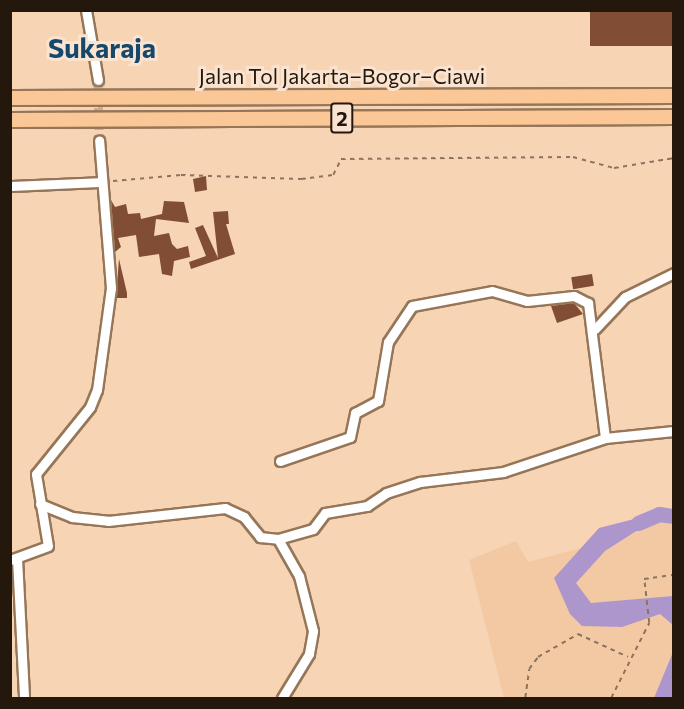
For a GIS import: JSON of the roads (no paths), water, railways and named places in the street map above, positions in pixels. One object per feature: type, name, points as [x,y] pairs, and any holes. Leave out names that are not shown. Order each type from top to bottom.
[{"type":"highway","name":"Jalan Tol Jakarta–Bogor–Ciawi","points":[[10,98],[674,96]]},
{"type":"highway","name":"Jalan Tol Jakarta–Bogor–Ciawi","points":[[10,120],[674,117]]},
{"type":"street","points":[[86,10],[98,80]]},
{"type":"street","points":[[24,699],[14,559],[48,546],[50,534],[40,504],[36,474],[90,407],[97,390],[111,288],[100,182],[99,140]]},
{"type":"street","points":[[10,186],[100,182]]},
{"type":"street","points":[[595,329],[632,292],[674,273]]},
{"type":"street","points":[[280,461],[350,437],[355,413],[378,401],[388,342],[412,306],[492,291],[527,301],[574,296],[588,303],[595,329],[605,438]]},
{"type":"street","points":[[40,504],[72,517],[108,521],[225,508],[244,518],[260,537],[278,539],[313,529],[325,513],[367,506],[397,489],[503,472],[605,438],[674,430]]},
{"type":"street","points":[[278,539],[299,576],[313,631],[309,654],[282,699]]},
{"type":"waterway","points":[[638,523],[659,514],[674,516]]},
{"type":"tunnel","points":[[98,80],[99,140]]},
{"type":"district","name":"Sukaraja","points":[[102,48]]}]
